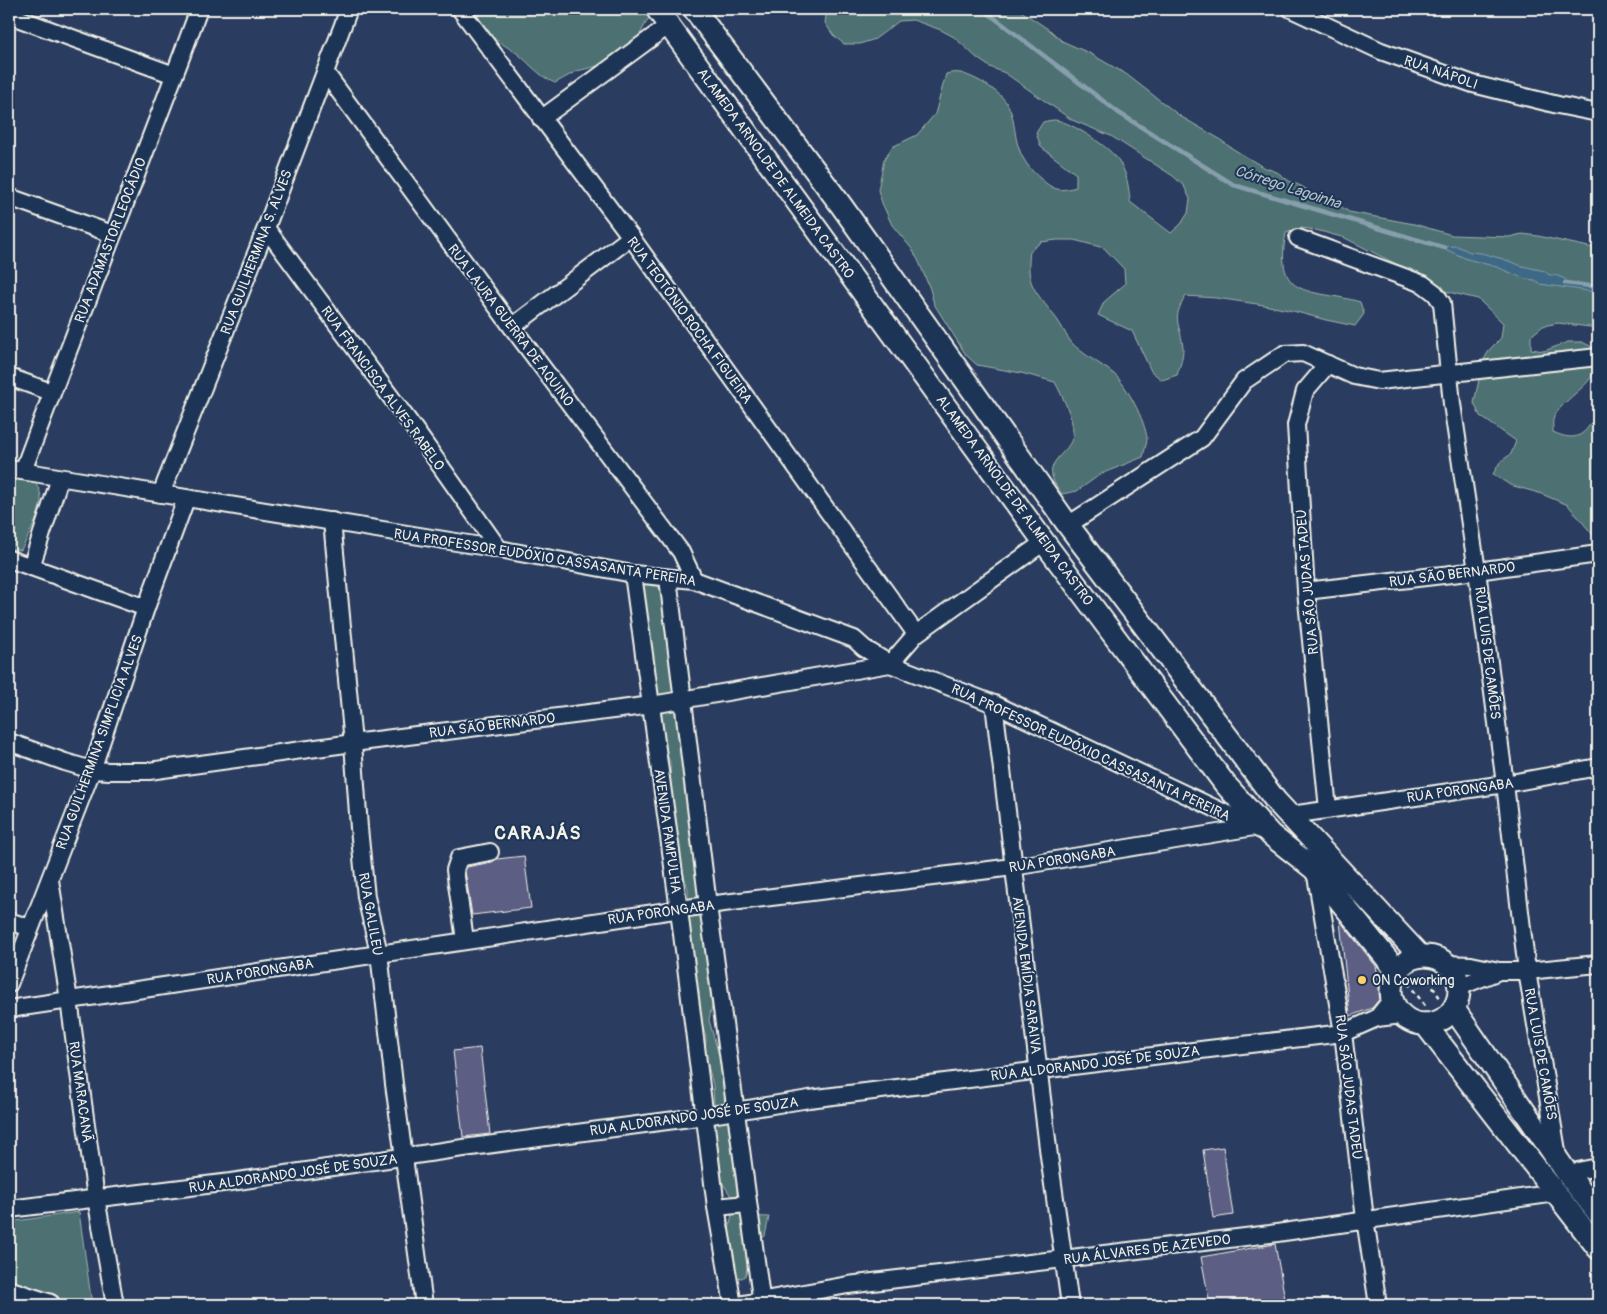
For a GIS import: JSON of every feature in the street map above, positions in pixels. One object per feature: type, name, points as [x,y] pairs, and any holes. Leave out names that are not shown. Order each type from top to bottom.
[{"type":"main road","name":"ALAMEDA ARNOLDE DE ALMEIDA CASTRO","points":[[694,9],[841,205],[1068,524],[1276,801],[1420,956]]},
{"type":"main road","name":"ALAMEDA ARNOLDE DE ALMEIDA CASTRO","points":[[663,17],[1044,542],[1225,784],[1262,831],[1314,869],[1397,972]]},
{"type":"main road","points":[[940,399],[965,380]]},
{"type":"main road","points":[[1420,956],[1442,960],[1446,964],[1456,977],[1459,987],[1454,1009],[1437,1022],[1426,1024],[1414,1022],[1397,1007],[1391,987],[1393,976],[1409,960],[1420,956]]},
{"type":"main road","points":[[1454,1009],[1563,1167],[1598,1213]]},
{"type":"main road","points":[[1426,1024],[1598,1248]]},
{"type":"main road","points":[[9,1292],[49,1305]]},
{"type":"street","name":"RUA ADAMASTOR LEOCÁDIO","points":[[16,470],[51,392],[198,9]]},
{"type":"street","name":"RUA GUILHERMINA S. ALVES","points":[[161,494],[266,228],[349,9]]},
{"type":"street","name":"RUA TEOTÔNIO ROCHA FIGUEIRA","points":[[460,9],[631,237],[916,634]]},
{"type":"street","name":"RUA NÁPOLI","points":[[1291,9],[1381,51],[1473,84],[1598,113]]},
{"type":"street","points":[[9,14],[174,75]]},
{"type":"street","points":[[541,119],[663,17]]},
{"type":"street","name":"RUA LAURA GUERRA DE AQUINO","points":[[325,72],[512,327],[681,552],[694,580]]},
{"type":"street","points":[[9,196],[112,234]]},
{"type":"street","name":"RUA FRANCISCA ALVES RABELO","points":[[266,228],[499,549]]},
{"type":"street","points":[[512,327],[631,237]]},
{"type":"street","name":"RUA LUIS DE CAMÕES","points":[[1298,238],[1423,284],[1435,293],[1442,303],[1452,404],[1477,571],[1527,971],[1563,1167]]},
{"type":"street","points":[[1068,524],[1202,438],[1244,381],[1284,354],[1303,353],[1354,376],[1380,381],[1598,357]]},
{"type":"street","name":"RUA SÃO JUDAS TADEU","points":[[1328,364],[1305,391],[1296,425],[1306,591],[1328,808]]},
{"type":"street","points":[[9,376],[51,392]]},
{"type":"street","name":"RUA PROFESSOR EUDÓXIO CASSASANTA PEREIRA","points":[[16,470],[499,549],[633,574],[694,580],[854,639],[864,648],[890,664],[994,704],[1262,831]]},
{"type":"street","points":[[31,567],[60,478]]},
{"type":"street","name":"RUA GUILHERMINA SIMPLICIA ALVES","points":[[9,984],[92,770],[146,608],[186,499]]},
{"type":"street","name":"RUA GALILEU","points":[[332,522],[353,743],[358,828],[366,898],[379,953],[424,1305]]},
{"type":"street","points":[[890,664],[916,634],[1044,542]]},
{"type":"street","name":"RUA SÃO BERNARDO","points":[[1306,591],[1477,571],[1598,554]]},
{"type":"street","points":[[9,559],[146,608]]},
{"type":"street","name":"AVENIDA PAMPULHA","points":[[633,574],[679,910],[716,1208],[733,1305]]},
{"type":"street","points":[[668,578],[708,905],[761,1304]]},
{"type":"street","name":"RUA SÃO BERNARDO","points":[[9,742],[92,770],[109,772],[149,771],[683,701],[890,664]]},
{"type":"street","name":"AVENIDA EMÍDIA SARAIVA","points":[[994,704],[1013,867],[1070,1305]]},
{"type":"street","name":"RUA PORONGABA","points":[[1291,815],[1328,808],[1505,784],[1598,767]]},
{"type":"street","name":"RUA PORONGABA","points":[[9,1009],[708,905],[1013,867],[1262,831]]},
{"type":"street","points":[[465,940],[455,870],[459,858],[490,852]]},
{"type":"street","name":"RUA SÃO JUDAS TADEU","points":[[1314,869],[1343,1033],[1365,1219],[1378,1305]]},
{"type":"street","name":"RUA MARACANÃ","points":[[49,879],[69,1000],[96,1198],[115,1305]]},
{"type":"street","points":[[9,921],[30,928]]},
{"type":"street","points":[[1446,964],[1471,965],[1499,971],[1527,971],[1598,964]]},
{"type":"street","points":[[1459,987],[1499,971]]},
{"type":"street","name":"RUA ALDORANDO JOSÉ DE SOUZA","points":[[9,1209],[172,1190],[705,1116],[809,1099],[1208,1048],[1343,1033],[1397,1007]]},
{"type":"street","points":[[1563,1167],[1598,1167]]},
{"type":"street","name":"RUA ÁLVARES DE AZEVEDO","points":[[738,1305],[761,1304],[848,1285],[1270,1234],[1556,1193]]},
{"type":"street","points":[[716,1208],[747,1204]]},
{"type":"green space","points":[[478,9],[653,10],[632,49],[606,64],[577,71],[555,83],[540,74],[518,54],[491,35],[480,21]]},
{"type":"green space","points":[[827,9],[1018,9],[1051,31],[1062,41],[1089,53],[1126,74],[1180,116],[1230,147],[1263,167],[1277,172],[1289,181],[1322,199],[1337,204],[1349,212],[1414,224],[1452,235],[1509,237],[1522,234],[1598,249],[1598,328],[1558,323],[1543,326],[1531,336],[1531,349],[1544,351],[1568,342],[1582,342],[1594,348],[1597,360],[1591,378],[1560,408],[1553,420],[1553,432],[1569,437],[1581,434],[1590,425],[1598,411],[1598,541],[1568,505],[1539,493],[1510,485],[1493,474],[1500,462],[1511,454],[1516,441],[1480,416],[1474,403],[1483,361],[1490,349],[1501,338],[1503,323],[1478,299],[1440,290],[1431,279],[1398,265],[1345,238],[1301,228],[1286,233],[1285,271],[1291,281],[1300,288],[1360,302],[1364,314],[1355,326],[1264,305],[1186,296],[1177,317],[1183,348],[1180,365],[1177,375],[1162,380],[1151,371],[1132,331],[1098,315],[1104,302],[1125,284],[1124,269],[1104,248],[1074,240],[1057,240],[1041,242],[1030,251],[1029,271],[1032,285],[1071,342],[1119,379],[1139,414],[1147,439],[1143,457],[1101,474],[1077,491],[1062,494],[1054,483],[1053,466],[1071,442],[1073,428],[1067,407],[1055,382],[1021,373],[977,365],[966,355],[934,304],[930,289],[912,249],[892,225],[882,203],[878,190],[884,160],[892,147],[917,135],[935,114],[946,74],[959,73],[987,85],[1004,100],[1012,114],[1017,142],[1023,158],[1037,175],[1053,188],[1061,190],[1076,187],[1076,174],[1041,147],[1036,133],[1043,122],[1050,120],[1062,122],[1080,130],[1108,149],[1122,166],[1126,176],[1130,202],[1171,233],[1181,224],[1188,213],[1190,199],[1184,186],[1173,176],[1111,136],[1072,120],[1005,73],[990,67],[954,37],[941,30],[913,20],[899,21],[875,39],[860,44],[844,44],[833,35],[825,23]]},
{"type":"green space","points":[[9,478],[34,482],[41,498],[38,514],[21,550],[9,549]]},
{"type":"green space","points":[[641,577],[647,577],[663,591],[663,612],[668,623],[684,781],[689,803],[689,822],[695,836],[703,912],[712,1006],[709,1020],[720,1059],[722,1079],[728,1086],[724,1100],[729,1107],[731,1140],[738,1159],[737,1198],[744,1216],[769,1217],[765,1236],[750,1248],[746,1275],[742,1278],[734,1277],[726,1245],[734,1204],[731,1196],[715,1172],[713,1085],[705,1054],[706,1037],[699,1012],[688,928],[688,889],[677,851],[670,763],[664,746]]},
{"type":"green space","points":[[79,1212],[92,1305],[62,1305],[9,1284],[9,1222]]},
{"type":"water","points":[[1457,246],[1470,252],[1481,253],[1545,271],[1549,275],[1565,279],[1569,284],[1598,287],[1598,291],[1540,284],[1535,280],[1525,279],[1497,267],[1467,259],[1441,247]]},
{"type":"building","points":[[524,856],[531,908],[472,915],[465,871],[467,867],[492,862],[497,859]]},
{"type":"building","name":"ON Coworking","points":[[1340,921],[1376,966],[1382,996],[1372,1008],[1350,1016]]},
{"type":"building","points":[[480,1048],[490,1134],[463,1137],[453,1051]]},
{"type":"building","points":[[1223,1147],[1233,1215],[1213,1218],[1203,1150]]},
{"type":"building","points":[[1275,1244],[1285,1299],[1249,1305],[1210,1305],[1201,1257]]},
{"type":"waterway","name":"Córrego Lagoinha","points":[[986,9],[988,13],[1119,113],[1234,185],[1445,248]]},
{"type":"waterway","name":"Córrego Lagoinha","points":[[1565,283],[1598,287]]},
{"type":"place","name":"ON Coworking","points":[[1362,980]]},
{"type":"district","name":"CARAJÁS","points":[[538,832]]}]
